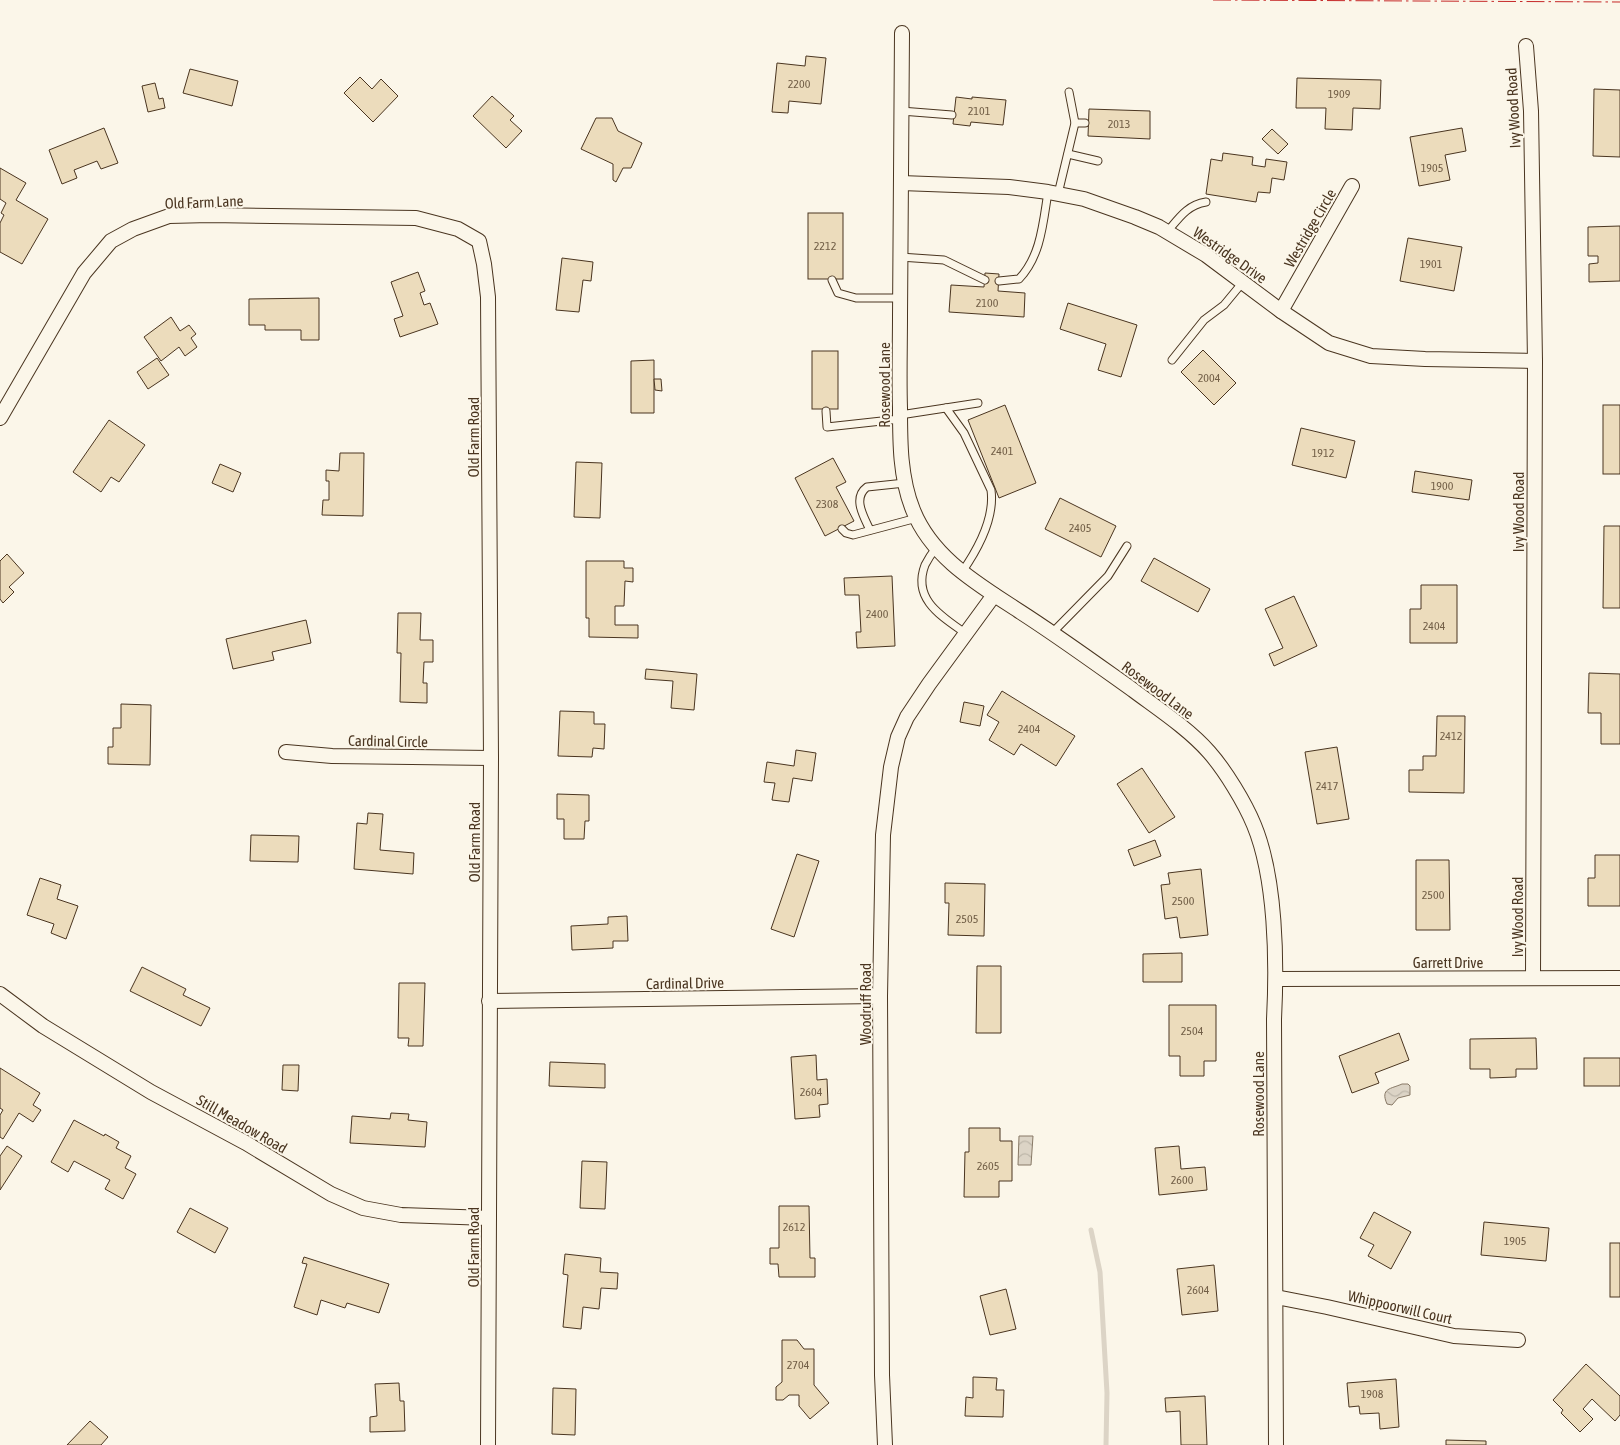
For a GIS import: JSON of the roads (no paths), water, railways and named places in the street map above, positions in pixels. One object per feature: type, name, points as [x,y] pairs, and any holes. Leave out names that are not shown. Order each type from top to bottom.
[{"type":"street","name":"Rosewood Lane","points":[[902,33],[900,417],[902,468],[913,511],[922,529],[936,548],[962,572],[1052,632],[1170,717],[1209,751],[1230,781],[1254,826],[1263,857],[1270,896],[1276,978],[1274,1019],[1276,1445]]},
{"type":"street","name":"Ivy Wood Road","points":[[1526,46],[1531,111],[1535,361],[1533,978]]},
{"type":"street","name":"Westridge Drive","points":[[900,183],[1009,187],[1053,193],[1084,199],[1134,217],[1167,232],[1206,255],[1281,311],[1329,343],[1372,356],[1425,360],[1535,361]]},
{"type":"street","name":"Westridge Circle","points":[[1281,311],[1352,186]]},
{"type":"street","name":"Old Farm Lane","points":[[0,418],[84,273],[111,241],[133,228],[169,216],[210,214],[416,218],[458,228],[479,240]]},
{"type":"street","name":"Old Farm Road","points":[[479,240],[488,297],[491,758],[488,1445]]},
{"type":"street","name":"Woodruff Road","points":[[885,1445],[882,1375],[880,996],[884,835],[891,767],[898,737],[907,717],[965,633],[994,595]]},
{"type":"street","name":"Cardinal Circle","points":[[286,752],[332,756],[491,758]]},
{"type":"street","name":"Garrett Drive","points":[[1276,978],[1620,978]]},
{"type":"street","name":"Still Meadow Road","points":[[0,994],[43,1026],[151,1092],[246,1143],[330,1194],[363,1208],[401,1215],[489,1218]]},
{"type":"street","name":"Cardinal Drive","points":[[489,1001],[880,996]]},
{"type":"street","name":"Whippoorwill Court","points":[[1276,1297],[1327,1306],[1454,1336],[1518,1340]]},
{"type":"lane","points":[[999,281],[1019,279],[1027,271],[1036,252],[1053,193],[1068,154],[1075,123],[1069,92]]},
{"type":"lane","points":[[901,111],[952,115]]},
{"type":"lane","points":[[1075,123],[1085,123]]},
{"type":"lane","points":[[1068,154],[1098,161]]},
{"type":"lane","points":[[1167,232],[1184,211],[1195,203],[1206,202]]},
{"type":"lane","points":[[900,258],[944,260],[985,280]]},
{"type":"lane","points":[[832,280],[838,293],[848,297],[900,298]]},
{"type":"lane","points":[[1172,360],[1204,320],[1224,305],[1243,282]]},
{"type":"lane","points":[[826,411],[827,428],[978,403]]},
{"type":"lane","points":[[946,408],[964,433],[991,490],[992,499],[991,511],[978,549],[962,572]]},
{"type":"lane","points":[[870,530],[861,508],[860,498],[862,491],[867,487],[905,483]]},
{"type":"lane","points":[[842,530],[853,535],[917,518]]},
{"type":"lane","points":[[1052,632],[1108,576],[1127,546]]},
{"type":"lane","points":[[936,548],[925,565],[922,582],[924,593],[929,605],[938,614],[965,633]]},
{"type":"water","points":[[1402,1084],[1410,1086],[1410,1095],[1398,1098],[1392,1105],[1387,1104],[1385,1099],[1386,1092]]},
{"type":"water","points":[[1019,1136],[1033,1136],[1031,1165],[1018,1165]]},
{"type":"waterway","points":[[1091,1230],[1100,1272],[1107,1393],[1106,1445]]}]
